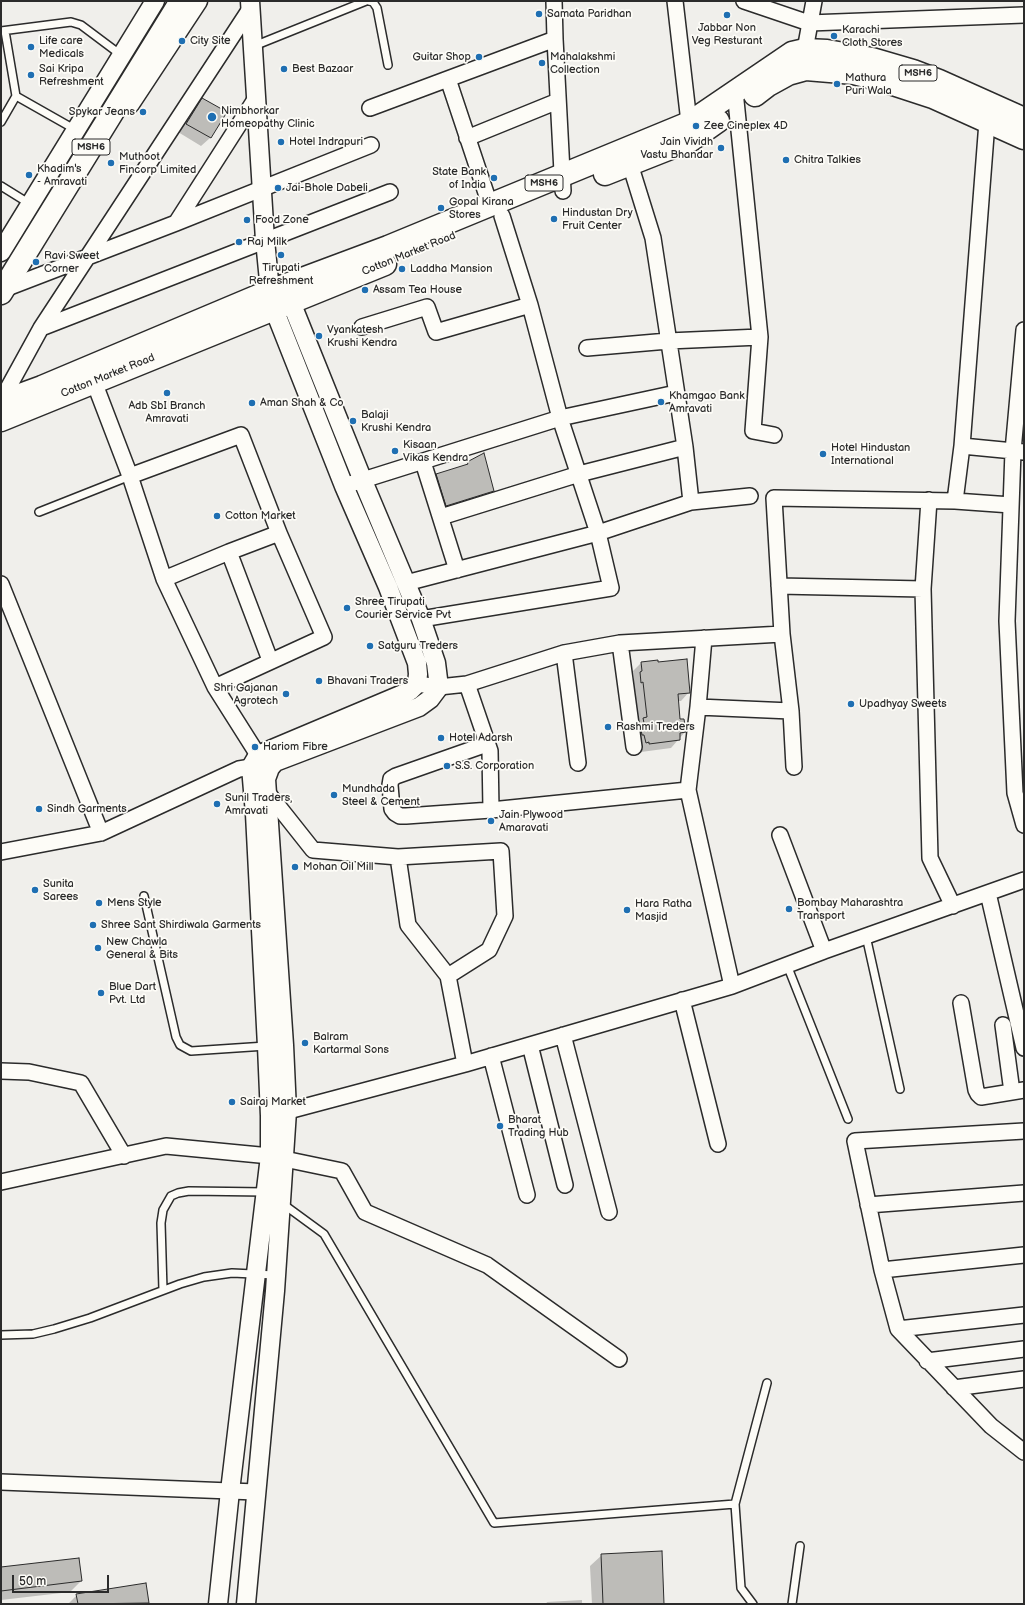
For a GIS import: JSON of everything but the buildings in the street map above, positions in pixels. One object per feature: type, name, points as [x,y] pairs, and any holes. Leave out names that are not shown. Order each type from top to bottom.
[{"type":"main road","points":[[3,287],[130,62],[170,1]]},
{"type":"main road","name":"MSH6","points":[[3,287],[181,1]]},
{"type":"main road","name":"MSH6","points":[[805,59],[827,51],[872,59],[913,71],[1024,119]]},
{"type":"main road","name":"MSH6","points":[[805,59],[833,70],[878,79],[932,97],[1024,138]]},
{"type":"main road","name":"Cotton Market Road","points":[[563,183],[630,164],[690,131],[737,99],[768,86],[788,74],[805,59]]},
{"type":"main road","name":"Cotton Market Road","points":[[1,420],[91,374],[277,292],[388,247],[496,210],[690,131]]},
{"type":"main road","name":"Cotton Market Road","points":[[1,402],[42,387],[91,374]]},
{"type":"street","points":[[1,252],[155,1]]},
{"type":"street","points":[[3,287],[198,1]]},
{"type":"street","points":[[554,1],[563,183]]},
{"type":"street","points":[[675,1],[690,131]]},
{"type":"street","points":[[744,1],[809,23],[1024,14]]},
{"type":"street","points":[[805,59],[809,23],[814,1]]},
{"type":"street","points":[[1,852],[101,833],[239,769],[261,775],[410,691],[416,684],[418,674],[417,663],[388,586],[344,486],[277,292],[265,240],[250,5]]},
{"type":"street","points":[[1,402],[41,328],[250,5]]},
{"type":"street","points":[[370,108],[555,39]]},
{"type":"street","points":[[422,619],[611,588],[598,533],[560,418],[530,305],[496,210],[467,138],[448,80]]},
{"type":"street","points":[[176,223],[256,98]]},
{"type":"street","points":[[737,99],[760,337],[753,431],[774,435]]},
{"type":"street","points":[[467,138],[558,102]]},
{"type":"street","points":[[956,500],[962,446],[987,122]]},
{"type":"street","points":[[3,287],[87,258],[371,145]]},
{"type":"street","points":[[630,164],[653,238],[685,447],[691,502]]},
{"type":"street","points":[[41,328],[390,192]]},
{"type":"street","points":[[261,775],[275,762],[419,707],[430,699],[439,687],[436,663],[422,619],[277,292]]},
{"type":"street","points":[[362,327],[428,308],[436,332],[530,305]]},
{"type":"street","points":[[1024,330],[1018,451],[1011,505],[1007,621],[1015,793],[1024,825]]},
{"type":"street","points":[[587,348],[668,341],[760,337]]},
{"type":"street","points":[[91,374],[130,476],[164,579],[215,687],[261,775],[313,850],[398,857],[501,851],[505,916],[489,950],[448,976]]},
{"type":"street","points":[[344,486],[560,418],[676,393]]},
{"type":"street","points":[[130,476],[241,435],[279,533],[324,637],[270,660],[215,687]]},
{"type":"street","points":[[962,446],[1018,451]]},
{"type":"street","points":[[441,517],[579,474],[685,447]]},
{"type":"street","points":[[424,462],[458,570]]},
{"type":"street","points":[[406,583],[598,533],[691,502],[750,496]]},
{"type":"street","points":[[794,767],[791,711],[782,634],[774,498],[956,500],[1011,505]]},
{"type":"street","points":[[929,500],[923,589],[930,858],[953,906]]},
{"type":"street","points":[[164,579],[279,533]]},
{"type":"street","points":[[229,552],[270,660]]},
{"type":"street","points":[[1,584],[101,833]]},
{"type":"street","points":[[779,586],[923,589]]},
{"type":"street","points":[[416,684],[439,687],[467,684],[564,653],[620,643],[782,634]]},
{"type":"street","points":[[704,638],[698,707],[688,790],[732,986]]},
{"type":"street","points":[[620,643],[634,747]]},
{"type":"street","points":[[564,653],[578,763]]},
{"type":"street","points":[[467,684],[490,751],[491,810]]},
{"type":"street","points":[[698,707],[791,711]]},
{"type":"street","points":[[487,744],[391,779],[392,809],[400,816],[491,810],[688,790]]},
{"type":"street","points":[[246,1604],[282,1203],[277,1157],[279,1114],[261,775]]},
{"type":"street","points":[[780,835],[824,951]]},
{"type":"street","points":[[398,857],[408,925],[448,976],[465,1064]]},
{"type":"street","points":[[279,1114],[465,1064],[732,986],[824,951],[1024,880]]},
{"type":"street","points":[[988,893],[1024,1048]]},
{"type":"street","points":[[682,1000],[718,1144]]},
{"type":"street","points":[[961,1003],[976,1090],[981,1097],[1018,1091],[1003,1025]]},
{"type":"street","points":[[563,1035],[609,1212]]},
{"type":"street","points":[[530,1045],[565,1185]]},
{"type":"street","points":[[491,1056],[527,1195]]},
{"type":"street","points":[[1,1071],[29,1072],[81,1083],[124,1156]]},
{"type":"street","points":[[1024,1131],[855,1141],[882,1270],[898,1329],[927,1361],[991,1426],[1024,1452]]},
{"type":"street","points":[[1,1182],[166,1146],[277,1157],[342,1171],[364,1212],[487,1265],[620,1359]]},
{"type":"street","points":[[218,1604],[255,1274],[266,1192],[277,1157]]},
{"type":"street","points":[[868,1205],[1024,1193]]},
{"type":"street","points":[[882,1270],[1024,1255]]},
{"type":"street","points":[[898,1329],[1024,1315]]},
{"type":"street","points":[[927,1361],[1024,1349]]},
{"type":"street","points":[[954,1388],[1024,1379]]},
{"type":"street","points":[[1,1482],[256,1492]]},
{"type":"lane","points":[[253,46],[366,1]]},
{"type":"lane","points":[[369,1],[373,2],[377,8],[388,65]]},
{"type":"lane","points":[[1,122],[16,96],[3,31],[71,22],[81,25],[121,55]]},
{"type":"lane","points":[[16,96],[76,130]]},
{"type":"lane","points":[[1,186],[30,204]]},
{"type":"lane","points":[[40,512],[130,476]]},
{"type":"lane","points":[[144,896],[176,1037],[180,1045],[191,1051],[276,1046]]},
{"type":"lane","points":[[866,936],[900,1089]]},
{"type":"lane","points":[[787,965],[848,1119]]},
{"type":"lane","points":[[163,1290],[161,1223],[163,1210],[171,1196],[189,1191],[266,1192],[324,1234],[494,1523],[735,1504]]},
{"type":"lane","points":[[1,1335],[32,1334],[54,1329],[90,1318],[163,1290],[204,1277],[218,1274],[276,1275]]},
{"type":"lane","points":[[753,1604],[741,1588],[735,1504],[767,1383]]},
{"type":"lane","points":[[792,1604],[800,1546]]},
{"type":"place","name":"Samata Paridhan","points":[[539,14]]},
{"type":"place","name":"Jabbar Non Veg Resturant","points":[[727,15]]},
{"type":"place","name":"Karachi Cloth Stores","points":[[834,36]]},
{"type":"place","name":"City Site","points":[[182,41]]},
{"type":"place","name":"Life care Medicals","points":[[31,47]]},
{"type":"place","name":"Guitar Shop","points":[[479,57]]},
{"type":"place","name":"Mahalakshmi Collection","points":[[542,63]]},
{"type":"place","name":"Best Bazaar","points":[[284,69]]},
{"type":"place","name":"Sai Kripa Refreshment","points":[[31,75]]},
{"type":"place","name":"Mathura Puri Wala","points":[[837,84]]},
{"type":"place","name":"Spykar Jeans","points":[[143,112]]},
{"type":"place","name":"Nimbhorkar Homeopathy Clinic","points":[[212,117]]},
{"type":"place","name":"Zee Cineplex 4D","points":[[696,126]]},
{"type":"place","name":"Hotel Indrapuri","points":[[281,142]]},
{"type":"place","name":"Jain Vividh Vastu Bhandar","points":[[721,148]]},
{"type":"place","name":"Chitra Talkies","points":[[786,160]]},
{"type":"place","name":"Muthoot Fincorp Limited","points":[[111,163]]},
{"type":"place","name":"Khadim's - Amravati","points":[[29,175]]},
{"type":"place","name":"State Bank of India","points":[[494,178]]},
{"type":"place","name":"Jai-Bhole Dabeli","points":[[278,188]]},
{"type":"place","name":"Gopal Kirana Stores","points":[[441,208]]},
{"type":"place","name":"Hindustan Dry Fruit Center","points":[[554,219]]},
{"type":"place","name":"Food Zone","points":[[247,220]]},
{"type":"place","name":"Raj Milk","points":[[239,242]]},
{"type":"place","name":"Tirupati Refreshment","points":[[281,255]]},
{"type":"place","name":"Ravi Sweet Corner","points":[[36,262]]},
{"type":"place","name":"Laddha Mansion","points":[[402,269]]},
{"type":"place","name":"Assam Tea House","points":[[365,290]]},
{"type":"place","name":"Vyankatesh Krushi Kendra","points":[[319,336]]},
{"type":"place","name":"Adb SbI Branch Amravati","points":[[167,393]]},
{"type":"place","name":"Khamgao Bank Amravati","points":[[661,402]]},
{"type":"place","name":"Aman Shah & Co","points":[[252,403]]},
{"type":"place","name":"Balaji Krushi Kendra","points":[[353,421]]},
{"type":"place","name":"Kisaan Vikas Kendra","points":[[395,451]]},
{"type":"place","name":"Hotel Hindustan International","points":[[823,454]]},
{"type":"place","name":"Cotton Market","points":[[217,516]]},
{"type":"place","name":"Shree Tirupati Courier Service Pvt","points":[[347,608]]},
{"type":"place","name":"Satguru Treders","points":[[370,646]]},
{"type":"place","name":"Bhavani Traders","points":[[319,681]]},
{"type":"place","name":"Shri Gajanan Agrotech","points":[[286,694]]},
{"type":"place","name":"Upadhyay Sweets","points":[[851,704]]},
{"type":"place","name":"Rashmi Treders","points":[[608,727]]},
{"type":"place","name":"Hotel Adarsh","points":[[441,738]]},
{"type":"place","name":"Hariom Fibre","points":[[255,747]]},
{"type":"place","name":"S.S. Corporation","points":[[447,766]]},
{"type":"place","name":"Mundhada Steel & Cement","points":[[334,795]]},
{"type":"place","name":"Sunil Traders, Amravati","points":[[217,804]]},
{"type":"place","name":"Sindh Garments","points":[[39,809]]},
{"type":"place","name":"Jain Plywood Amaravati","points":[[491,821]]},
{"type":"place","name":"Mohan Oil Mill","points":[[295,867]]},
{"type":"place","name":"Sunita Sarees","points":[[35,890]]},
{"type":"place","name":"Mens Style","points":[[99,903]]},
{"type":"place","name":"Bombay Maharashtra Transport","points":[[789,909]]},
{"type":"place","name":"Hara Ratha Masjid","points":[[627,910]]},
{"type":"place","name":"Shree Sant Shirdiwala Garments","points":[[93,925]]},
{"type":"place","name":"New Chawla General & Bits","points":[[98,948]]},
{"type":"place","name":"Blue Dart Pvt. Ltd","points":[[101,993]]},
{"type":"place","name":"Balram Kartarmal Sons","points":[[305,1043]]},
{"type":"place","name":"Sairaj Market","points":[[232,1102]]},
{"type":"place","name":"Bharat Trading Hub","points":[[500,1126]]}]
